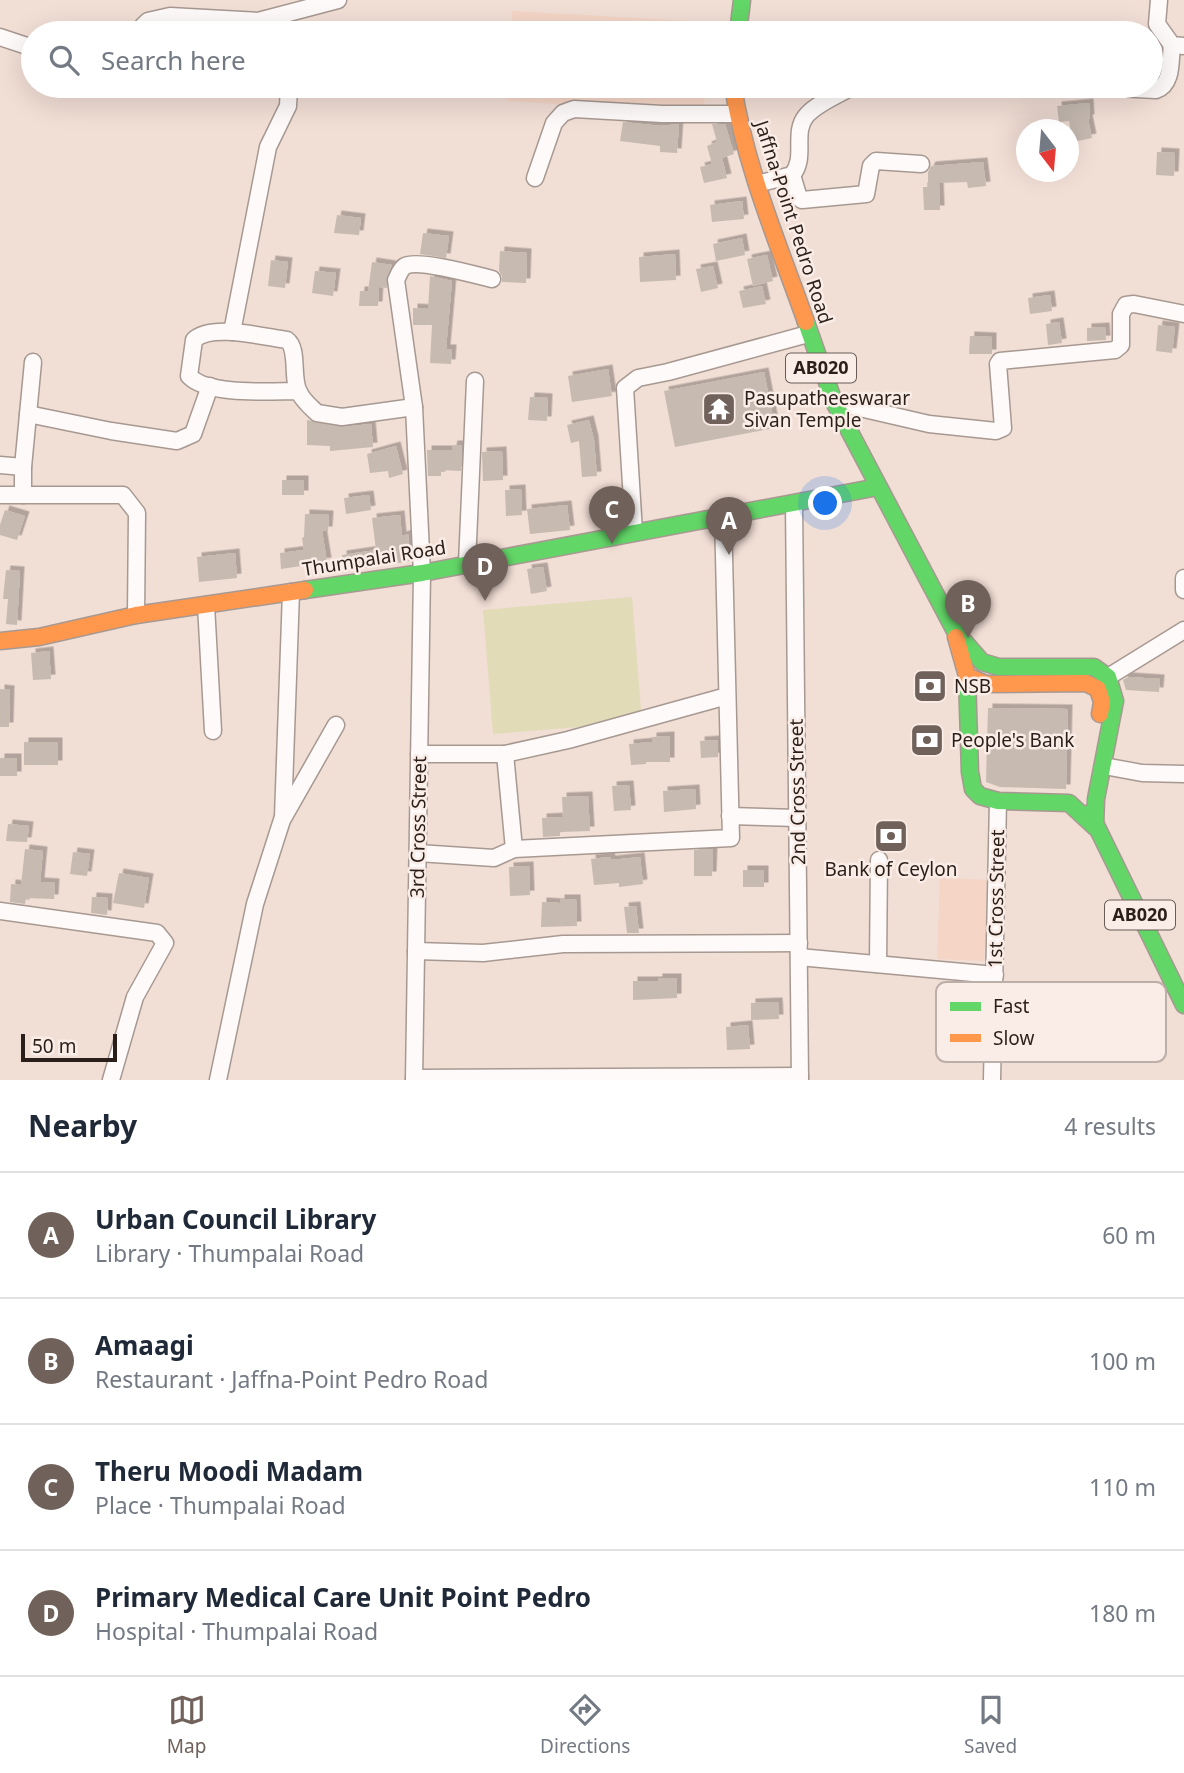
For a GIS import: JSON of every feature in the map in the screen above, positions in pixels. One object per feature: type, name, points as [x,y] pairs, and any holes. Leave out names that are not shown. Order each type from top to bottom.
[{"type":"main road","points":[[739,21],[742,0]]},
{"type":"main road","name":"Jaffna-Point Pedro Road","points":[[735,98],[757,184],[834,402],[955,631],[967,676],[970,772],[974,789],[980,796],[998,801]]},
{"type":"main road","name":"Thumpalai Road","points":[[0,641],[38,637],[136,615],[422,573],[878,486]]},
{"type":"main road","name":"Jaffna-Point Pedro Road","points":[[955,631],[982,662],[999,667],[1094,667],[1108,677]]},
{"type":"main road","name":"AB020","points":[[967,676],[986,684],[1086,684],[1098,689],[1102,702],[1084,796],[1096,827],[1182,997]]},
{"type":"main road","name":"AB020","points":[[1096,827],[1096,799],[1115,701],[1108,677]]},
{"type":"main road","name":"AB020","points":[[998,801],[1069,803],[1096,827]]},
{"type":"street","points":[[148,21],[170,16],[258,21],[338,0]]},
{"type":"street","points":[[1157,21],[1159,0]]},
{"type":"street","points":[[285,15],[285,21]]},
{"type":"street","points":[[1163,30],[1178,45],[1168,82],[1163,88]]},
{"type":"street","points":[[0,37],[21,44]]},
{"type":"street","points":[[232,332],[268,147],[288,106],[288,98]]},
{"type":"street","points":[[757,184],[792,175],[800,163],[800,125],[812,110],[832,98]]},
{"type":"street","points":[[535,178],[554,123],[563,113],[574,109],[662,114],[737,114]]},
{"type":"street","points":[[792,175],[799,198],[814,199],[866,194],[871,166],[876,161],[921,164]]},
{"type":"street","name":"3rd Cross Street","points":[[414,1079],[422,573],[414,407],[396,280],[401,269],[408,264],[442,267],[492,279]]},
{"type":"street","points":[[834,402],[929,424],[996,431],[1003,428],[998,364],[1000,361],[1115,350],[1121,345],[1121,314],[1126,305],[1134,304],[1184,314]]},
{"type":"street","points":[[298,391],[253,392],[194,381],[189,376],[194,340],[205,333],[232,332],[291,342],[298,391],[317,413],[342,417],[414,407]]},
{"type":"street","points":[[634,532],[625,388],[638,379],[808,334]]},
{"type":"street","points":[[23,495],[33,362]]},
{"type":"street","points":[[467,564],[475,381]]},
{"type":"street","points":[[28,414],[177,441],[192,434],[210,386]]},
{"type":"street","points":[[0,465],[23,467]]},
{"type":"street","points":[[0,495],[123,495],[137,513],[136,615]]},
{"type":"street","name":"2nd Cross Street","points":[[794,504],[800,1078]]},
{"type":"street","points":[[418,853],[494,858],[514,849],[731,838],[723,516]]},
{"type":"street","points":[[1184,578],[1184,590]]},
{"type":"street","points":[[282,820],[291,592]]},
{"type":"street","points":[[206,605],[213,731]]},
{"type":"street","points":[[1108,677],[1184,630]]},
{"type":"street","points":[[419,754],[505,754],[568,740],[727,696]]},
{"type":"street","points":[[218,1080],[255,904],[282,820],[337,725]]},
{"type":"street","points":[[505,754],[514,849]]},
{"type":"street","points":[[1104,766],[1142,773],[1184,774]]},
{"type":"street","name":"1st Cross Street","points":[[995,982],[998,801]]},
{"type":"street","points":[[730,816],[797,818]]},
{"type":"street","points":[[878,964],[879,860]]},
{"type":"street","points":[[0,911],[157,933],[165,943],[135,997],[111,1080]]},
{"type":"street","points":[[416,951],[483,953],[564,944],[799,950],[878,964],[995,975]]},
{"type":"street","name":"1st Cross Street","points":[[992,1080],[993,1062]]},
{"type":"street","points":[[414,1079],[800,1078]]},
{"type":"shaded area","points":[[512,11],[691,21],[512,21]]},
{"type":"shaded area","points":[[507,98],[705,98],[704,113],[507,101]]},
{"type":"shaded area","points":[[632,597],[642,722],[493,734],[483,610]]},
{"type":"shaded area","points":[[940,878],[988,880],[984,961],[937,959]]},
{"type":"building","points":[[1089,103],[1088,119],[1092,138],[1079,141],[1079,119],[1059,119],[1057,106]]},
{"type":"building","points":[[623,122],[661,126],[679,124],[677,153],[660,152],[660,146],[620,141]]},
{"type":"building","points":[[712,124],[725,124],[734,154],[722,158],[727,178],[704,183],[700,167],[712,164],[707,146],[717,142]]},
{"type":"building","points":[[1157,152],[1175,153],[1174,176],[1156,175]]},
{"type":"building","points":[[983,162],[986,186],[968,188],[967,182],[939,183],[940,210],[924,210],[923,187],[928,187],[928,172],[931,166]]},
{"type":"building","points":[[742,201],[744,219],[712,222],[710,205]]},
{"type":"building","points":[[337,215],[361,218],[359,235],[334,233]]},
{"type":"building","points":[[423,233],[449,236],[446,258],[420,254]]},
{"type":"building","points":[[742,238],[745,255],[716,261],[713,244]]},
{"type":"building","points":[[500,251],[527,253],[526,283],[502,282],[499,271]]},
{"type":"building","points":[[675,254],[676,280],[640,282],[639,257]]},
{"type":"building","points":[[767,255],[773,281],[753,286],[747,259]]},
{"type":"building","points":[[271,260],[288,262],[285,288],[268,286]]},
{"type":"building","points":[[372,262],[392,265],[387,276],[387,288],[379,287],[378,306],[359,306],[360,291],[368,291]]},
{"type":"building","points":[[713,266],[718,288],[701,292],[696,269]]},
{"type":"building","points":[[315,271],[336,273],[333,296],[312,293]]},
{"type":"building","points":[[430,276],[452,281],[446,349],[452,349],[451,364],[430,363],[432,325],[413,325],[413,308],[428,309]]},
{"type":"building","points":[[762,286],[766,304],[743,308],[739,291]]},
{"type":"building","points":[[1050,295],[1052,311],[1030,314],[1028,298]]},
{"type":"building","points":[[1059,322],[1062,343],[1048,345],[1046,324]]},
{"type":"building","points":[[1158,325],[1175,327],[1172,353],[1156,351]]},
{"type":"building","points":[[1105,327],[1106,340],[1087,341],[1087,328]]},
{"type":"building","points":[[970,336],[992,337],[992,354],[969,354]]},
{"type":"building","points":[[608,369],[612,396],[572,402],[568,376]]},
{"type":"building","name":"Pasupatheeswarar Sivan Temple","points":[[764,372],[775,428],[675,447],[664,391]]},
{"type":"building","points":[[530,397],[548,398],[547,421],[528,420]]},
{"type":"building","points":[[307,420],[341,427],[371,424],[373,447],[330,451],[330,446],[307,445]]},
{"type":"building","points":[[589,420],[594,440],[597,476],[582,477],[579,441],[571,443],[567,425]]},
{"type":"building","points":[[453,445],[462,445],[461,471],[441,470],[441,476],[428,476],[427,450],[452,450]]},
{"type":"building","points":[[396,446],[403,474],[389,478],[388,471],[370,473],[367,454]]},
{"type":"building","points":[[502,451],[503,480],[483,481],[482,452]]},
{"type":"building","points":[[282,480],[304,480],[304,495],[282,495]]},
{"type":"building","points":[[521,489],[522,515],[506,516],[505,490]]},
{"type":"building","points":[[369,495],[371,510],[346,514],[344,498]]},
{"type":"building","points":[[567,505],[570,530],[530,534],[527,509]]},
{"type":"building","points":[[5,510],[25,516],[17,540],[0,535]]},
{"type":"building","points":[[305,514],[329,515],[328,531],[322,531],[327,562],[281,569],[280,553],[304,550],[302,538]]},
{"type":"building","points":[[400,515],[402,536],[408,534],[411,561],[344,571],[342,555],[376,550],[372,518]]},
{"type":"building","points":[[235,553],[237,578],[199,582],[197,557]]},
{"type":"building","points":[[543,567],[547,591],[531,594],[527,569]]},
{"type":"building","points":[[6,570],[20,571],[17,625],[6,624],[8,599],[3,599]]},
{"type":"building","points":[[49,651],[51,679],[33,680],[31,653]]},
{"type":"building","points":[[1128,677],[1160,679],[1159,692],[1126,690],[1123,680]]},
{"type":"building","points":[[0,689],[10,690],[9,727],[0,727]]},
{"type":"building","points":[[988,708],[1068,709],[1066,789],[1000,787],[986,782]]},
{"type":"building","points":[[670,736],[670,762],[631,765],[629,744],[652,742],[652,737]]},
{"type":"building","points":[[718,740],[718,757],[701,758],[700,741]]},
{"type":"building","points":[[24,742],[58,742],[58,765],[24,765]]},
{"type":"building","points":[[0,758],[17,758],[17,776],[0,776]]},
{"type":"building","points":[[629,785],[631,810],[614,811],[612,786]]},
{"type":"building","points":[[695,789],[696,809],[664,812],[663,791]]},
{"type":"building","points":[[588,796],[590,831],[560,832],[560,836],[543,837],[542,818],[563,817],[562,797]]},
{"type":"building","points":[[8,824],[29,826],[27,842],[6,841]]},
{"type":"building","points":[[25,849],[43,851],[40,882],[55,883],[54,899],[26,898],[25,904],[10,902],[11,884],[21,885]]},
{"type":"building","points":[[713,849],[712,876],[694,876],[694,850]]},
{"type":"building","points":[[73,852],[90,854],[87,876],[70,874]]},
{"type":"building","points":[[610,857],[611,860],[640,857],[643,884],[619,887],[619,883],[594,885],[591,859]]},
{"type":"building","points":[[529,866],[530,895],[510,896],[509,867]]},
{"type":"building","points":[[743,870],[764,870],[764,887],[743,887]]},
{"type":"building","points":[[119,873],[149,878],[144,908],[113,903]]},
{"type":"building","points":[[92,897],[108,898],[107,915],[91,913]]},
{"type":"building","points":[[560,899],[576,899],[577,926],[541,927],[542,902],[560,903]]},
{"type":"building","points":[[636,906],[639,933],[627,933],[624,907]]},
{"type":"building","points":[[658,978],[677,978],[677,998],[633,1000],[633,981],[658,981]]},
{"type":"building","points":[[778,1002],[779,1019],[751,1020],[751,1003]]},
{"type":"building","points":[[748,1025],[750,1049],[727,1050],[726,1027]]},
{"type":"traffic: fast","points":[[739,21],[742,0]]},
{"type":"traffic: fast","points":[[806,322],[834,402],[955,631],[982,662],[999,667],[1094,667],[1108,677],[1115,701],[1096,799],[1095,827]]},
{"type":"traffic: fast","points":[[305,590],[422,573],[878,487]]},
{"type":"traffic: fast","points":[[967,676],[973,789],[980,796],[998,801],[1069,803],[1095,827]]},
{"type":"traffic: fast","points":[[1090,813],[1184,1005]]},
{"type":"traffic: slow","points":[[735,98],[754,176],[806,322]]},
{"type":"traffic: slow","points":[[0,641],[39,637],[136,615],[305,590]]},
{"type":"traffic: slow","points":[[956,637],[967,676],[986,684],[1086,683],[1098,689],[1102,702],[1100,714]]},
{"type":"place","name":"Pasupatheeswarar Sivan Temple","points":[[719,409]]},
{"type":"place","name":"Theru Moodi Madam","points":[[612,544]]},
{"type":"place","name":"Urban Council Library","points":[[729,555]]},
{"type":"place","name":"Primary Medical Care Unit Point Pedro","points":[[485,601]]},
{"type":"place","name":"Amaagi","points":[[968,638]]},
{"type":"place","name":"NSB","points":[[930,686]]},
{"type":"place","name":"People's Bank","points":[[927,740]]},
{"type":"place","name":"Bank of Ceylon","points":[[891,836]]}]
